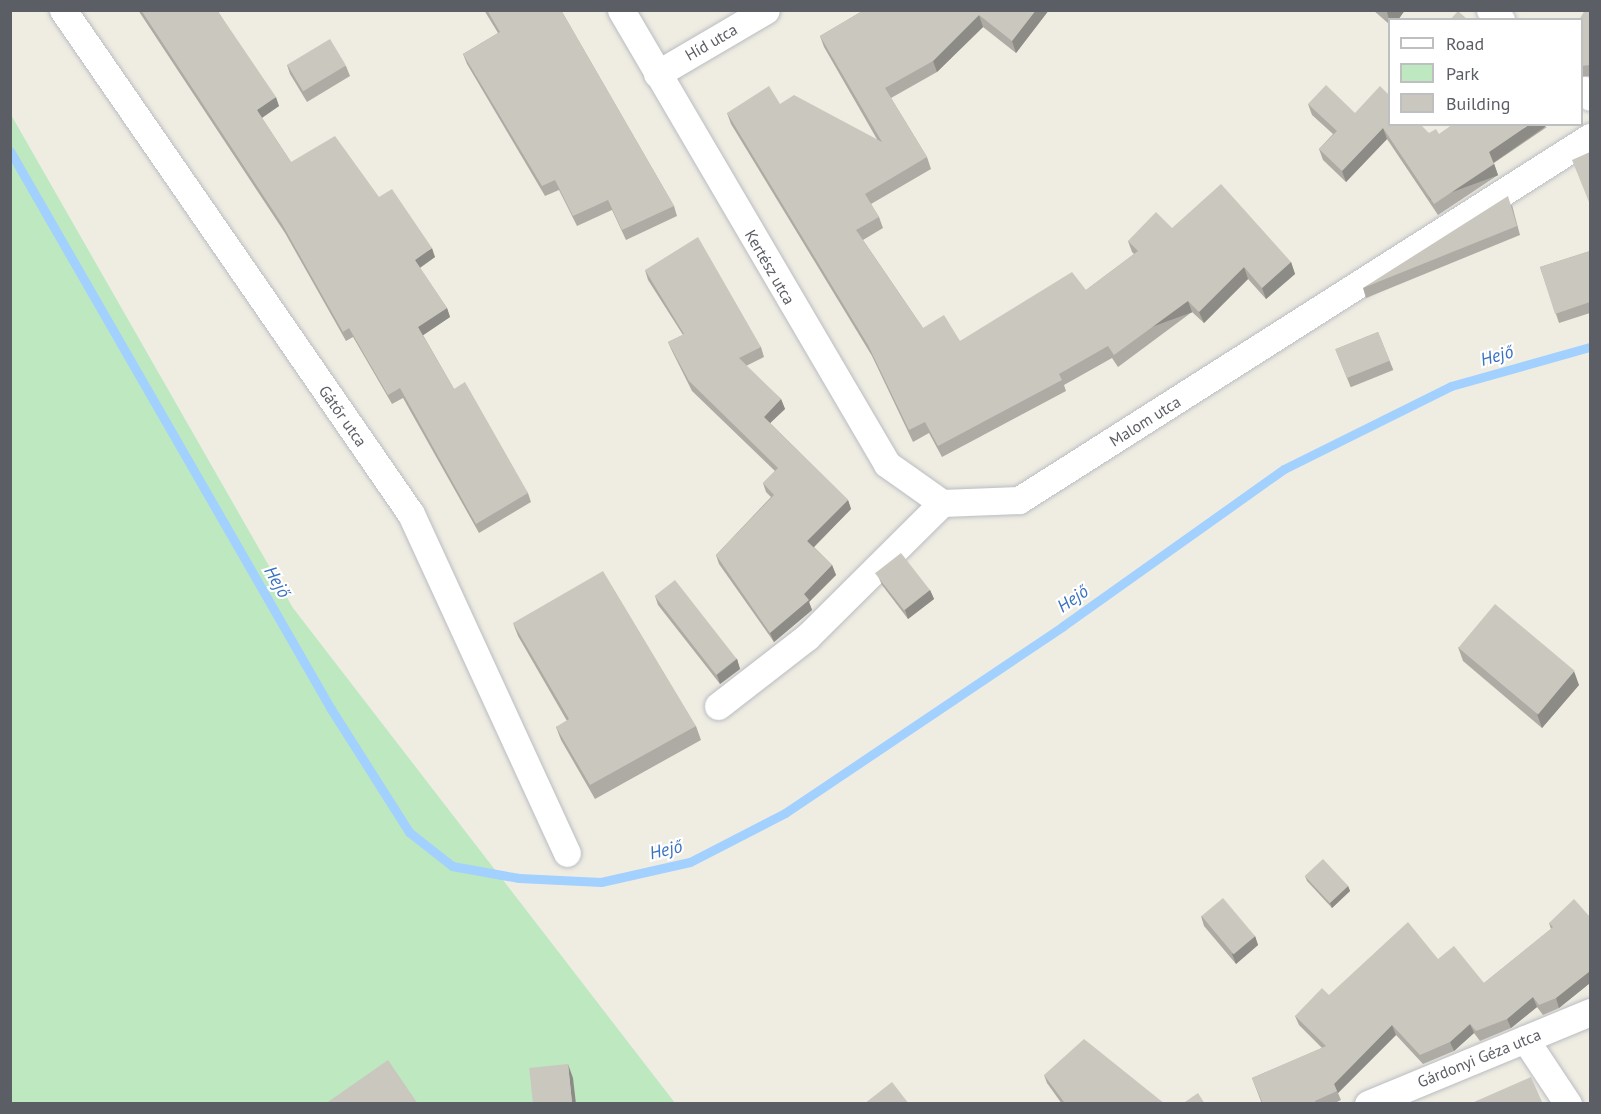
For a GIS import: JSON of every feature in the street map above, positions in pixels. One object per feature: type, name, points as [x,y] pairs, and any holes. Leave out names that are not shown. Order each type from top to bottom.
[{"type":"street","name":"Gátőr utca","points":[[63,10],[411,514],[567,853]]},
{"type":"street","name":"Kertész utca","points":[[621,10],[886,464],[942,503]]},
{"type":"street","name":"Híd utca","points":[[657,74],[766,10]]},
{"type":"street","name":"Malom utca","points":[[942,503],[1019,500],[1590,137]]},
{"type":"street","points":[[718,706],[807,637],[942,503]]},
{"type":"street","name":"Gárdonyi Géza utca","points":[[1368,1104],[1590,1012]]},
{"type":"street","points":[[1526,1039],[1568,1104]]},
{"type":"green space","points":[[10,113],[293,608],[675,1103],[11,1103]]},
{"type":"building","points":[[141,10],[217,10],[276,97],[257,110],[291,162],[335,136],[379,197],[392,189],[432,248],[415,260],[447,308],[418,327],[454,389],[465,382],[528,493],[476,524],[400,388],[388,395],[349,328],[343,332],[282,224]]},
{"type":"building","points":[[487,10],[561,10],[674,206],[622,230],[608,200],[573,216],[555,180],[542,186],[463,54],[500,32]]},
{"type":"building","points":[[864,10],[1036,10],[1012,41],[979,15],[933,61],[885,88],[927,157],[865,194],[879,217],[856,230],[923,328],[944,315],[960,341],[1072,272],[1086,290],[1138,251],[1128,241],[1156,212],[1172,228],[1221,184],[1291,262],[1262,288],[1244,267],[1199,312],[1188,301],[1114,355],[1108,346],[1059,374],[1062,380],[938,446],[925,422],[909,430],[868,345],[727,113],[769,86],[780,104],[794,95],[882,142],[820,36]]},
{"type":"building","points":[[1585,10],[1590,10],[1590,65],[1583,66],[1583,18],[1580,18]]},
{"type":"building","points":[[1458,11],[1466,18],[1452,18]]},
{"type":"building","points":[[330,39],[346,66],[303,91],[287,65]]},
{"type":"building","points":[[1326,85],[1355,113],[1380,86],[1388,94],[1388,126],[1422,126],[1429,133],[1436,129],[1439,134],[1450,126],[1527,126],[1489,152],[1494,164],[1434,204],[1383,128],[1342,171],[1319,149],[1337,131],[1308,104]]},
{"type":"building","points":[[1590,152],[1590,201],[1589,202],[1572,160]]},
{"type":"building","points":[[1508,196],[1517,226],[1363,288]]},
{"type":"building","points":[[698,237],[761,347],[739,358],[781,399],[764,417],[848,500],[807,541],[832,565],[804,594],[809,600],[770,633],[716,555],[774,495],[763,483],[778,468],[689,381],[668,342],[684,334],[645,270]]},
{"type":"building","points":[[1590,251],[1590,302],[1555,314],[1540,267]]},
{"type":"building","points":[[1378,332],[1390,361],[1347,378],[1335,349]]},
{"type":"building","points":[[901,553],[930,590],[904,610],[875,573]]},
{"type":"building","points":[[603,571],[696,726],[590,785],[556,727],[569,719],[513,623]]},
{"type":"building","points":[[675,580],[737,659],[716,675],[655,596]]},
{"type":"building","points":[[1495,604],[1575,671],[1538,715],[1458,648]]},
{"type":"building","points":[[1323,859],[1348,886],[1330,903],[1305,876]]},
{"type":"building","points":[[1223,898],[1255,936],[1234,954],[1202,916]]},
{"type":"building","points":[[1574,899],[1590,917],[1590,971],[1556,998],[1539,1005],[1533,997],[1507,1019],[1476,1031],[1470,1024],[1450,1042],[1420,1055],[1392,1025],[1334,1084],[1337,1091],[1315,1101],[1316,1104],[1263,1104],[1252,1078],[1326,1046],[1295,1016],[1322,988],[1329,995],[1408,922],[1438,959],[1454,946],[1484,983],[1553,927],[1549,923]]},
{"type":"building","points":[[1084,1039],[1165,1104],[1062,1104],[1064,1102],[1044,1075]]},
{"type":"building","points":[[388,1060],[418,1104],[325,1104]]},
{"type":"building","points":[[568,1064],[572,1104],[533,1104],[529,1068]]},
{"type":"building","points":[[1531,1077],[1543,1104],[1475,1104],[1474,1102]]},
{"type":"building","points":[[892,1082],[909,1104],[864,1104]]},
{"type":"building","points":[[1198,1093],[1205,1104],[1182,1104]]},
{"type":"waterway","name":"Hejő","points":[[10,151],[331,709],[409,832],[452,866],[519,878],[601,882],[690,862],[785,813],[1063,626],[1284,469],[1451,386],[1590,347]]}]
